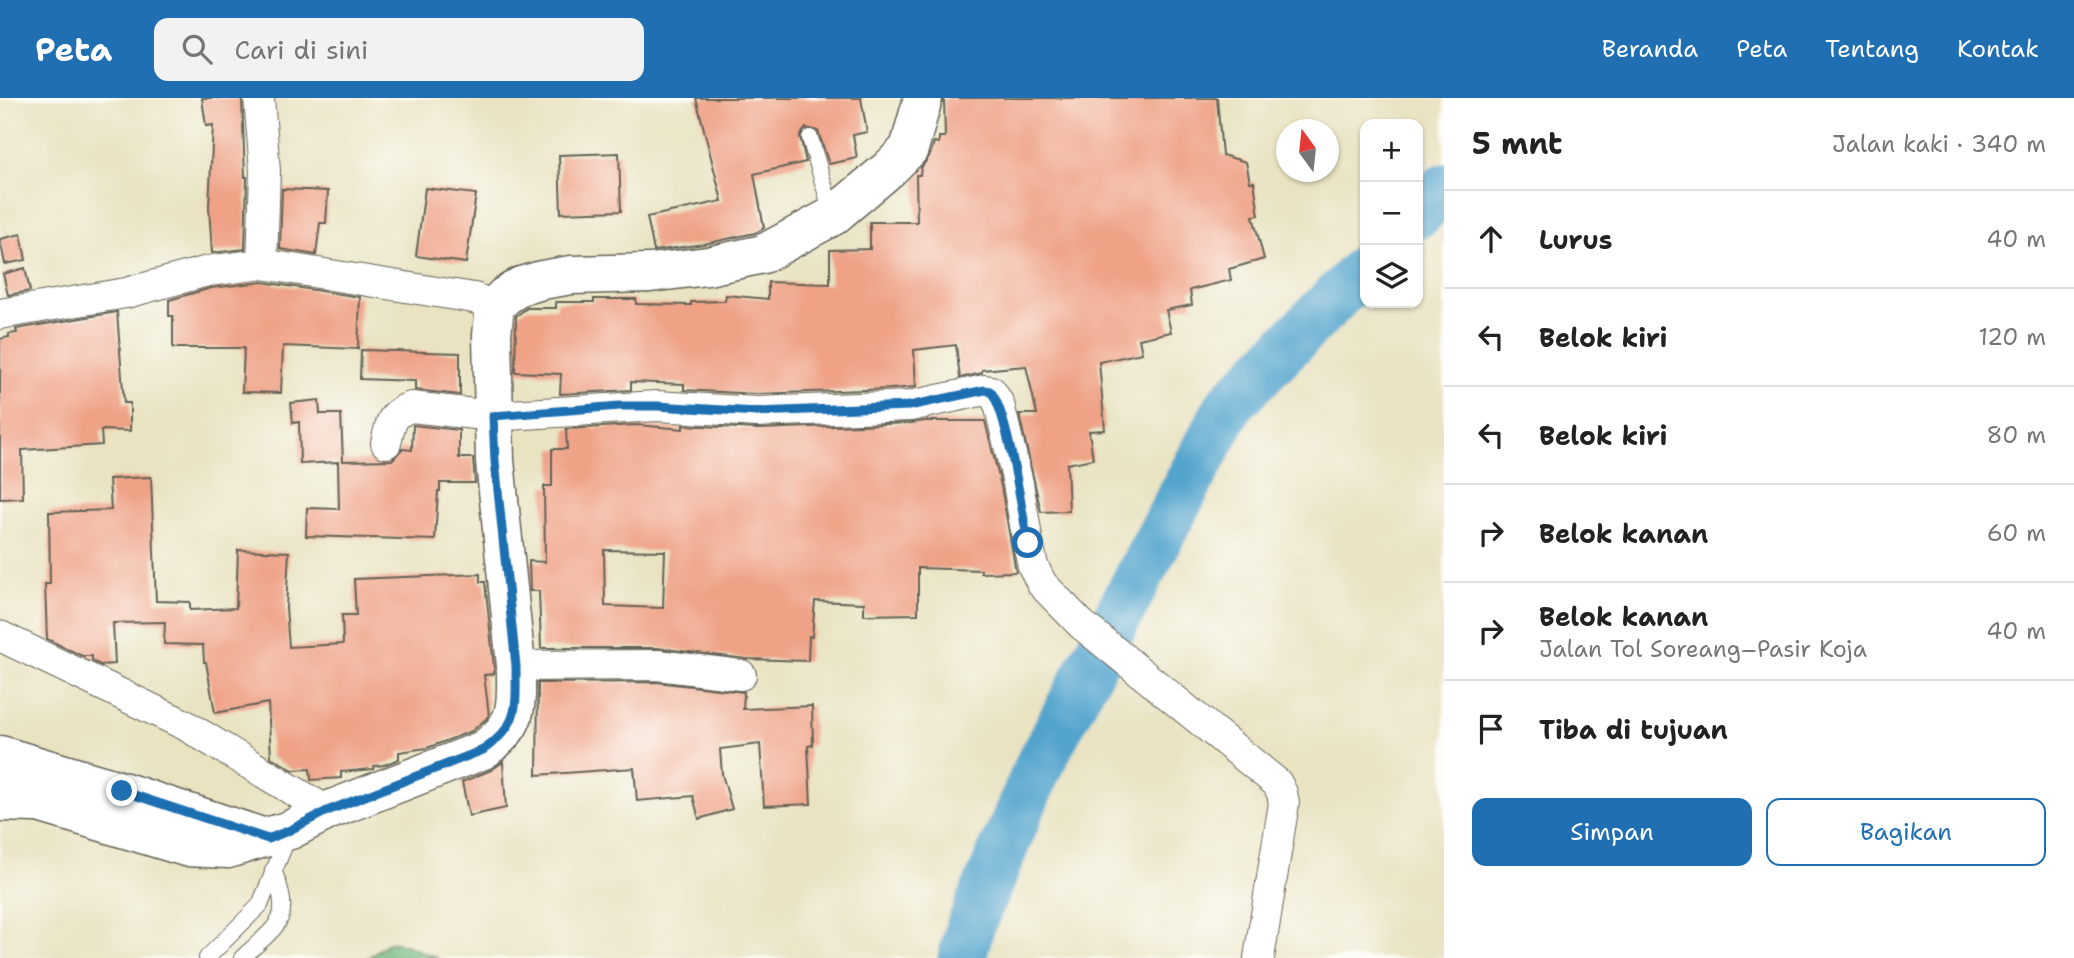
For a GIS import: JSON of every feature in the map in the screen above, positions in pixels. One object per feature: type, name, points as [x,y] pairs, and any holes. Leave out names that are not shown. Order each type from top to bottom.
[{"type":"street","points":[[259,98],[265,171],[262,264]]},
{"type":"street","points":[[11,799],[186,847],[228,849],[277,846],[327,811],[483,750],[500,738],[512,722],[516,699],[516,666],[495,461],[492,335],[495,306],[521,286],[542,280],[571,275],[650,273],[708,267],[762,254],[833,216],[909,149],[923,98]]},
{"type":"street","points":[[0,314],[126,293],[208,271],[262,264],[474,298],[495,306]]},
{"type":"street","points":[[386,443],[393,418],[399,411],[411,407],[493,416],[620,406],[757,412],[909,406],[990,391],[999,404],[1033,566],[1042,584],[1081,625],[1277,783],[1282,793],[1284,803],[1259,958]]},
{"type":"street","points":[[0,636],[184,725],[327,811]]},
{"type":"street","points":[[516,666],[657,665],[741,675]]},
{"type":"street","points":[[0,755],[122,791],[277,846]]},
{"type":"lane","points":[[810,138],[833,216]]},
{"type":"lane","points":[[207,958],[260,905],[277,846]]},
{"type":"lane","points":[[242,958],[283,915],[284,901],[277,846]]},
{"type":"green space","points":[[389,942],[402,944],[438,958],[368,958]]},
{"type":"building","points":[[202,98],[242,98],[247,177],[245,249],[212,253],[209,207],[213,125],[206,126]]},
{"type":"building","points":[[696,98],[861,98],[867,132],[853,135],[857,158],[829,164],[818,131],[806,128],[800,136],[806,162],[754,174],[764,228],[755,233],[704,244],[654,251],[647,217],[722,201]]},
{"type":"building","points":[[944,98],[1217,98],[1222,155],[1246,162],[1250,182],[1254,182],[1259,215],[1253,216],[1264,259],[1229,269],[1231,280],[1190,290],[1192,305],[1166,310],[1171,332],[1139,339],[1142,353],[1099,362],[1105,430],[1089,431],[1093,459],[1067,464],[1069,511],[1041,512],[1019,414],[1037,414],[1026,366],[982,370],[982,373],[960,378],[956,345],[914,350],[916,387],[891,389],[757,394],[684,390],[684,384],[631,382],[631,390],[560,394],[561,374],[515,372],[516,316],[527,308],[556,308],[556,302],[594,302],[594,299],[636,299],[636,304],[691,305],[691,302],[725,301],[726,295],[768,299],[768,282],[830,284],[830,250],[870,249],[870,222],[917,222],[916,175],[920,175],[934,142],[939,143],[939,137],[945,137]]},
{"type":"building","points":[[619,153],[621,211],[561,213],[559,155]]},
{"type":"building","points":[[425,188],[476,194],[466,263],[416,256]]},
{"type":"building","points":[[282,189],[328,191],[326,223],[320,223],[316,255],[280,249]]},
{"type":"building","points":[[21,234],[26,260],[5,264],[0,239]]},
{"type":"building","points":[[25,268],[30,291],[8,295],[3,274]]},
{"type":"building","points":[[262,282],[360,297],[358,349],[283,346],[281,393],[242,392],[244,348],[173,348],[173,316],[169,316],[169,300],[211,288]]},
{"type":"building","points":[[117,312],[124,403],[130,403],[130,431],[101,430],[102,445],[22,450],[23,498],[0,499],[0,339],[17,333],[16,329]]},
{"type":"building","points":[[361,350],[460,353],[460,395],[415,390],[415,381],[360,379]]},
{"type":"building","points":[[319,400],[320,414],[341,414],[343,461],[392,460],[402,449],[412,450],[413,425],[459,430],[459,458],[473,458],[475,483],[440,483],[435,540],[306,536],[307,508],[339,509],[338,462],[300,464],[299,422],[293,423],[291,403]]},
{"type":"building","points":[[985,421],[1001,486],[1016,572],[981,573],[981,570],[918,568],[918,614],[864,615],[864,603],[815,601],[808,661],[746,659],[657,648],[541,648],[539,591],[530,591],[529,561],[545,562],[544,486],[552,486],[552,449],[567,449],[566,429],[637,425],[683,429],[683,425],[758,429]],"holes":[[[604,550],[665,551],[663,608],[605,606]]]},
{"type":"building","points":[[151,477],[156,601],[190,602],[190,610],[236,608],[238,550],[289,552],[286,608],[289,647],[343,644],[342,615],[356,615],[354,579],[480,574],[480,582],[485,582],[494,667],[494,674],[484,675],[489,715],[487,718],[472,731],[427,748],[399,752],[399,759],[374,766],[373,769],[341,772],[341,778],[311,780],[310,769],[293,770],[271,757],[268,703],[215,713],[203,645],[164,644],[165,622],[113,623],[115,664],[100,665],[92,661],[92,656],[82,656],[47,639],[45,584],[50,584],[49,512],[111,510],[109,479]]},
{"type":"building","points":[[656,682],[744,692],[743,709],[812,706],[813,745],[808,746],[811,804],[764,806],[760,744],[720,749],[722,774],[732,809],[699,819],[693,796],[637,801],[634,768],[537,775],[538,683]]},
{"type":"building","points":[[503,762],[506,808],[469,816],[462,782]]},
{"type":"waterway","points":[[1423,209],[1444,188]]},
{"type":"waterway","points":[[962,958],[970,927],[1039,765],[1230,404],[1360,273]]},
{"type":"route","points":[[122,791],[268,839],[327,811],[483,750],[500,738],[512,722],[516,699],[516,666],[495,461],[493,416],[620,406],[757,412],[909,406],[990,391],[999,404],[1018,483],[1028,543]]}]
